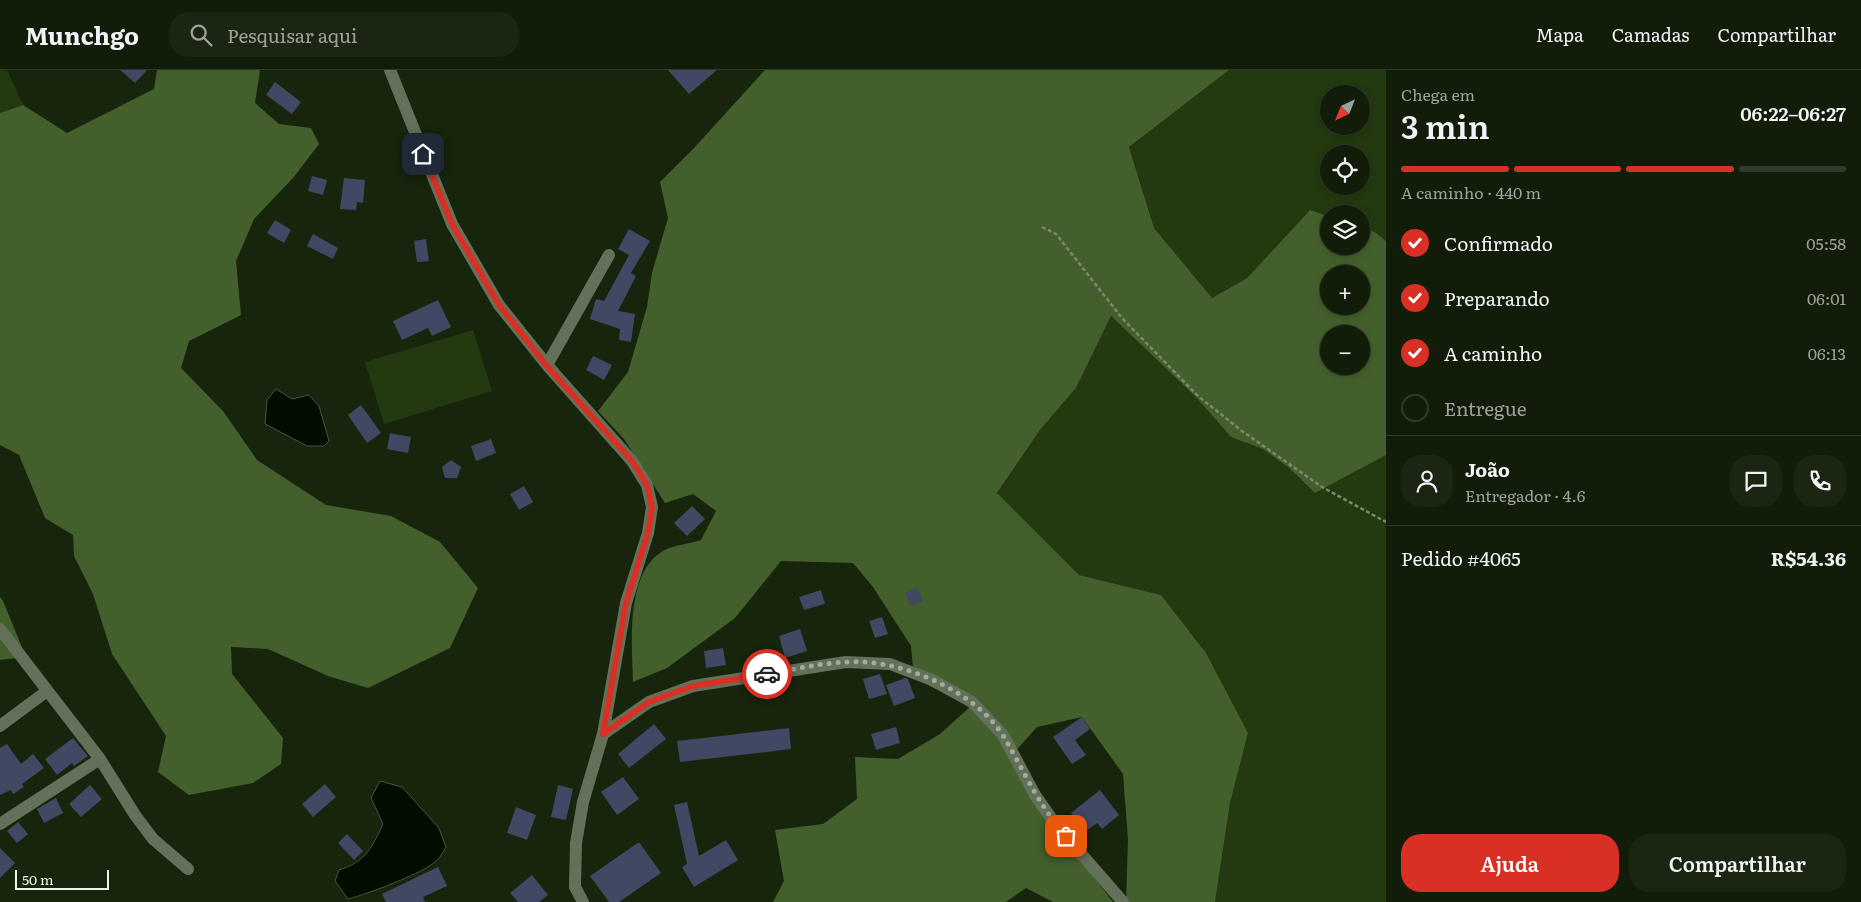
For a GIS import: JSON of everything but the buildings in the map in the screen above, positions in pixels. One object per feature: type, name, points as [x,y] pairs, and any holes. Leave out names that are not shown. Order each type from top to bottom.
[{"type":"street","points":[[390,70],[452,224],[499,305],[546,365],[632,461],[647,485],[652,507],[648,533],[624,611],[603,734],[583,802],[576,843],[575,887],[583,902]]},
{"type":"street","points":[[546,365],[609,255]]},
{"type":"street","points":[[0,629],[100,759],[135,815],[153,839],[188,870]]},
{"type":"street","points":[[603,734],[649,702],[693,686],[846,662],[890,664],[932,680],[972,702],[1003,735],[1035,795],[1056,825],[1123,902]]},
{"type":"street","points":[[0,726],[47,691]]},
{"type":"street","points":[[0,824],[100,759]]},
{"type":"path","points":[[1042,227],[1056,234],[1122,318],[1198,396],[1235,426],[1322,487],[1386,522]]},
{"type":"green space","points":[[0,70],[7,70],[23,105],[0,113]]},
{"type":"green space","points":[[157,70],[260,70],[255,103],[279,124],[311,128],[319,144],[293,178],[254,219],[236,261],[241,315],[189,341],[181,368],[223,411],[257,460],[326,505],[391,516],[440,542],[478,588],[450,648],[368,688],[328,676],[268,649],[231,647],[232,674],[283,738],[281,764],[253,783],[189,795],[158,772],[166,736],[112,654],[93,594],[74,556],[73,535],[45,518],[19,455],[0,445],[0,113],[23,105],[67,133],[154,89]]},
{"type":"green space","points":[[765,70],[1229,70],[1129,147],[1154,228],[1212,298],[1247,278],[1310,210],[1320,213],[1320,255],[1370,255],[1370,230],[1386,241],[1386,455],[1315,493],[1288,467],[1263,449],[1231,437],[1195,396],[1111,316],[1076,388],[1040,430],[997,493],[1079,575],[1161,595],[1206,653],[1248,733],[1230,803],[1215,902],[1126,902],[1128,839],[1123,774],[1082,717],[1037,727],[1012,755],[1084,864],[1113,902],[1053,902],[1026,888],[1006,902],[773,902],[784,881],[775,830],[823,824],[857,799],[855,757],[898,759],[940,734],[971,706],[914,678],[911,646],[873,587],[853,563],[781,561],[735,618],[667,668],[633,682],[633,610],[642,575],[651,561],[663,551],[671,547],[701,540],[716,511],[693,494],[665,503],[624,439],[598,411],[628,372],[647,307],[652,273],[668,218],[660,182],[695,147]]},
{"type":"green space","points":[[1229,70],[1386,70],[1386,241],[1370,230],[1370,205],[1320,205],[1320,213],[1310,210],[1247,278],[1212,298],[1154,228],[1129,147]]},
{"type":"green space","points":[[1111,316],[1195,396],[1231,437],[1263,449],[1288,467],[1315,493],[1386,455],[1386,902],[1215,902],[1230,803],[1248,733],[1206,653],[1161,595],[1079,575],[997,494],[1040,430],[1076,388]]},
{"type":"green space","points":[[473,330],[492,391],[384,424],[365,362]]},
{"type":"green space","points":[[0,597],[3,601],[26,657],[0,660]]},
{"type":"shaded area","points":[[276,389],[292,399],[309,395],[319,406],[329,441],[324,446],[307,446],[265,424],[267,400]]},
{"type":"shaded area","points":[[380,781],[402,787],[439,828],[446,847],[438,859],[421,871],[368,893],[348,899],[335,881],[339,870],[355,863],[367,853],[383,824],[371,798]]},
{"type":"way so far","points":[[767,674],[846,662],[890,664],[932,680],[972,702],[1003,735],[1035,795],[1066,836]]},
{"type":"route","points":[[423,154],[452,224],[499,305],[546,365],[632,461],[647,485],[652,507],[648,533],[626,603],[617,644],[603,734],[649,702],[693,686],[767,674]]}]
